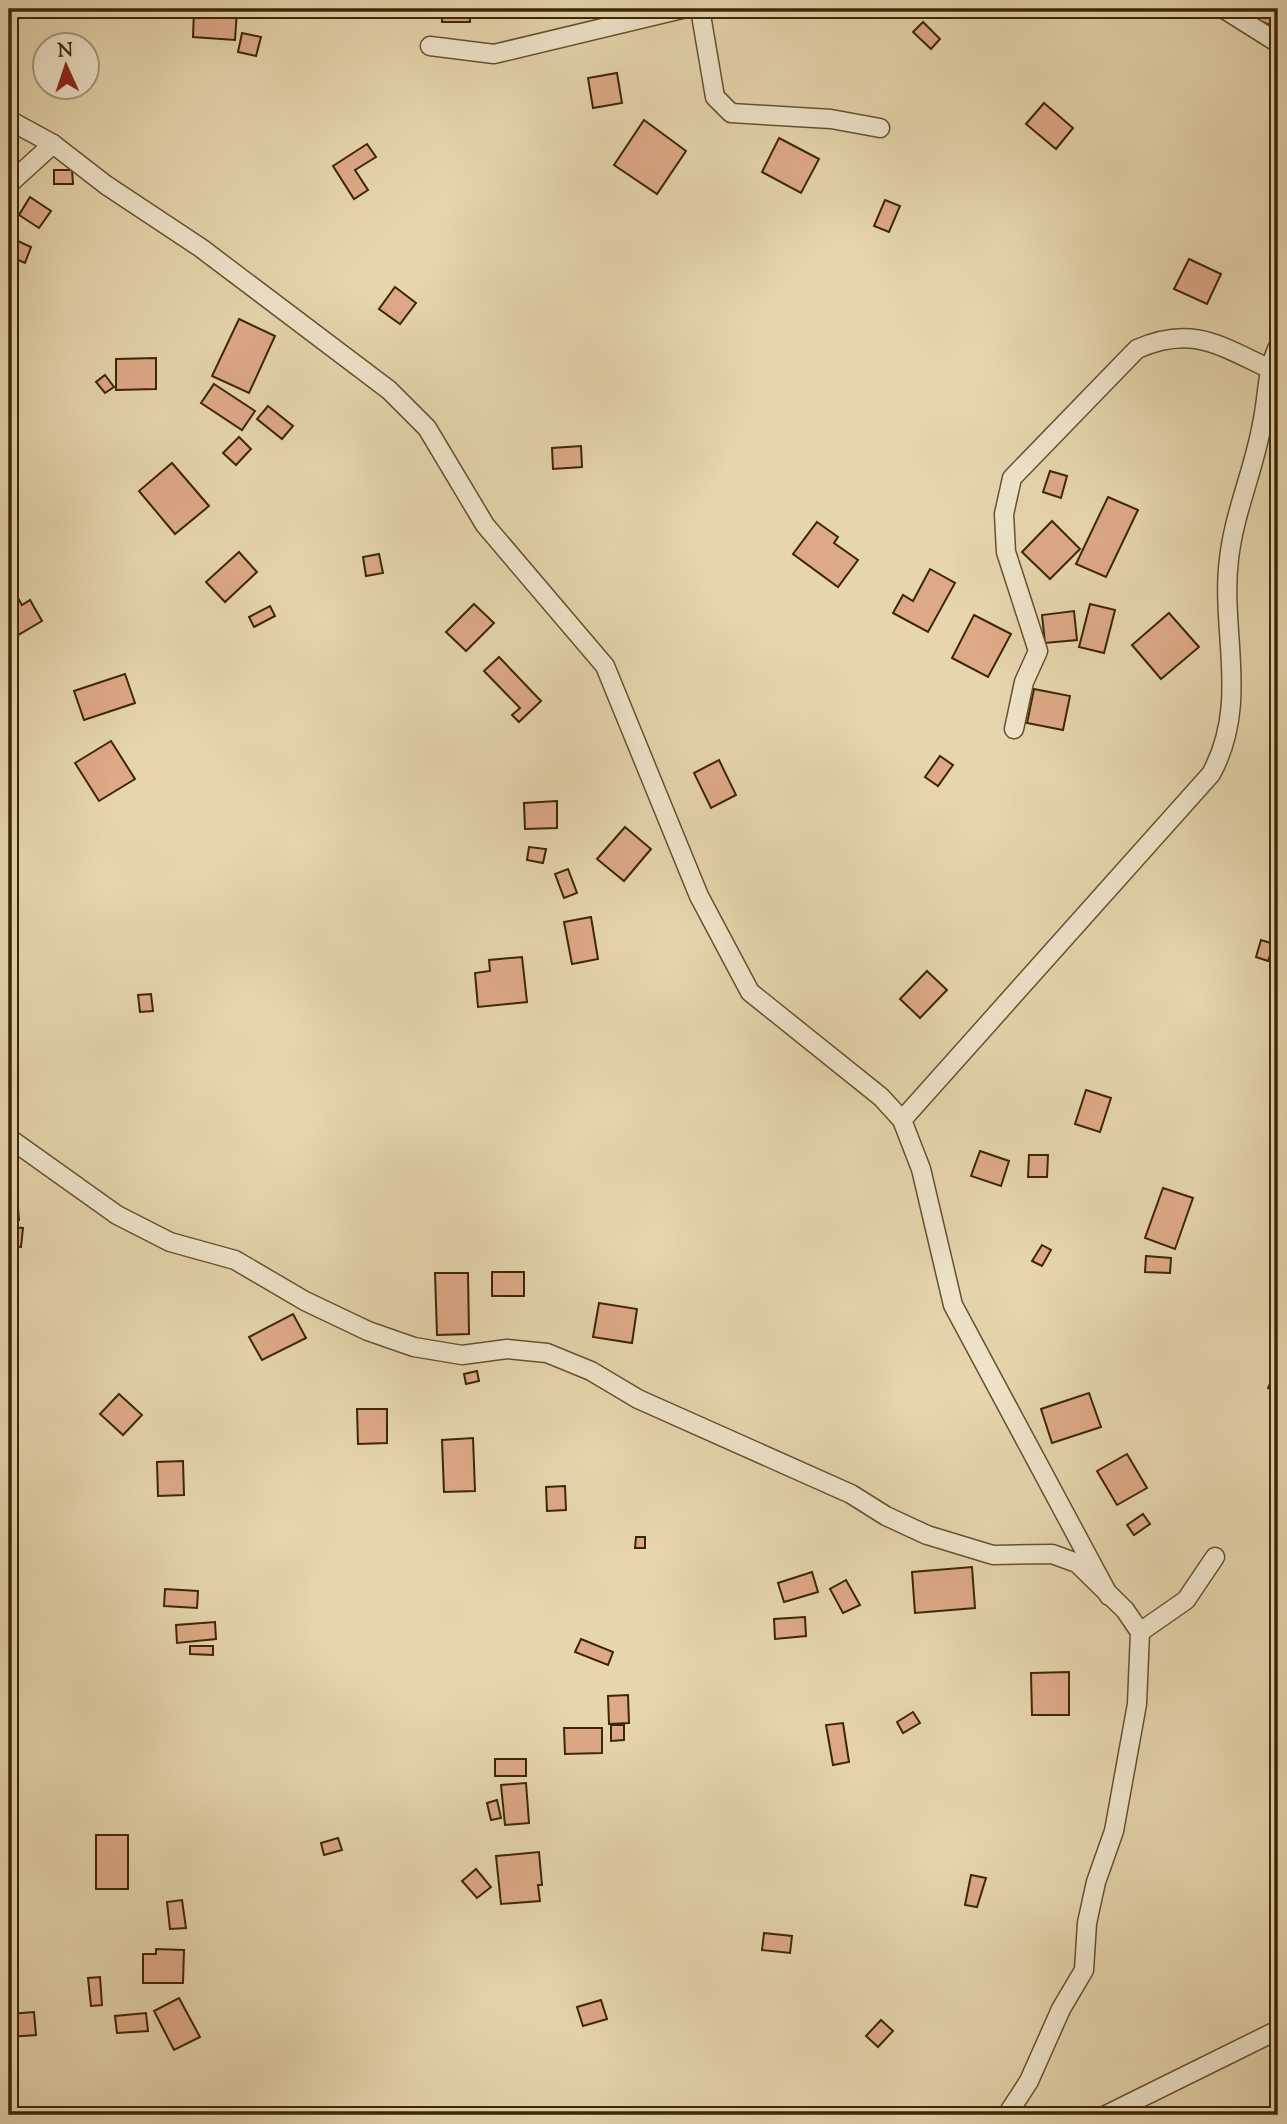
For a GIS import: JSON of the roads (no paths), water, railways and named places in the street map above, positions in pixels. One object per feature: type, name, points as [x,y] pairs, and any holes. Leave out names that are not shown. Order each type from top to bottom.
[{"type":"street","points":[[430,46],[494,54],[682,9]]},
{"type":"street","points":[[700,9],[715,97],[731,113],[831,118],[880,128]]},
{"type":"street","points":[[1224,9],[1278,43]]},
{"type":"street","points":[[9,120],[53,144],[106,185],[270,298],[389,390],[427,428],[485,525],[605,666],[699,896],[750,992],[881,1097],[902,1120],[921,1169],[953,1305],[1109,1596]]},
{"type":"street","points":[[9,184],[53,144]]},
{"type":"street","points":[[1014,729],[1024,682],[1038,651],[1006,552],[1004,514],[1012,478],[1137,349],[1182,336],[1205,340],[1268,368]]},
{"type":"street","points":[[902,1120],[1211,774],[1226,747],[1233,661],[1229,560],[1263,423],[1268,368],[1278,347]]},
{"type":"street","points":[[9,1138],[117,1215],[170,1242],[235,1260],[305,1301],[368,1331],[414,1348],[462,1355],[507,1349],[547,1353],[591,1371],[638,1399],[851,1494],[886,1516],[928,1535],[993,1555],[1052,1554],[1077,1563],[1125,1610],[1140,1632],[1138,1704],[1114,1831],[1096,1882],[1087,1923],[1084,1970],[1061,2009],[1029,2081],[1007,2115]]},
{"type":"street","points":[[1140,1632],[1186,1600],[1215,1557]]},
{"type":"street","points":[[1106,2115],[1278,2030]]}]
